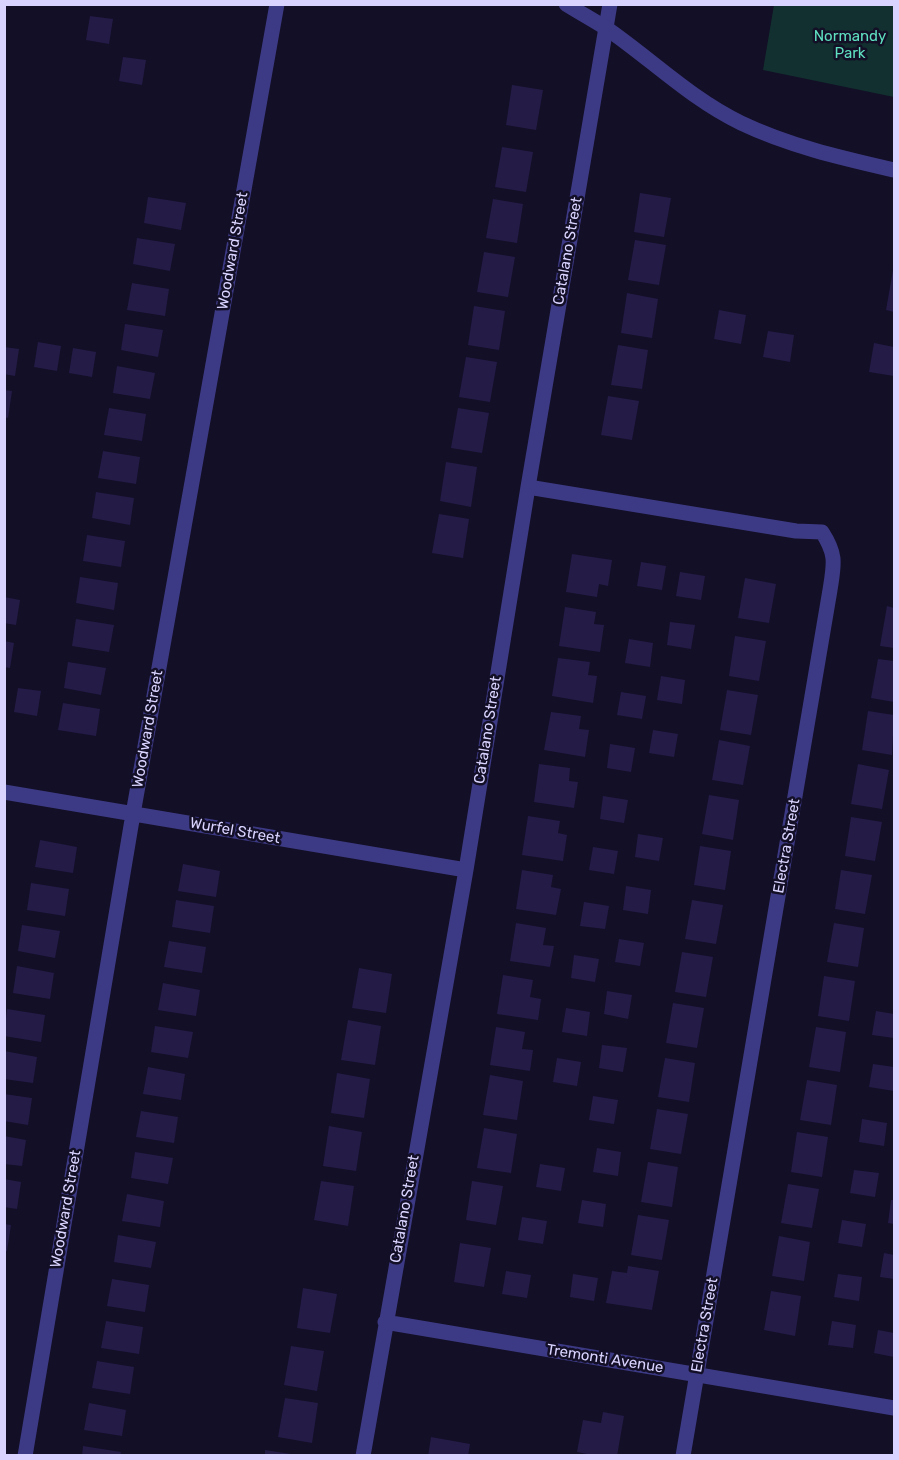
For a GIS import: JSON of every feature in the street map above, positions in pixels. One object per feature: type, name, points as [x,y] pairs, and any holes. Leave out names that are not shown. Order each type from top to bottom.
[{"type":"street","name":"Woodward Street","points":[[25,1455],[133,814],[277,4]]},
{"type":"street","points":[[566,4],[606,28],[680,86],[739,122],[766,134],[831,155],[894,170]]},
{"type":"street","name":"Catalano Street","points":[[363,1455],[466,870],[610,4]]},
{"type":"street","name":"Electra Street","points":[[528,487],[796,531],[822,532],[832,548],[834,566],[683,1455]]},
{"type":"street","name":"Wurfel Street","points":[[4,792],[466,870]]},
{"type":"street","name":"Tremonti Avenue","points":[[385,1322],[894,1408]]},
{"type":"green space","name":"Normandy Park","points":[[774,5],[894,5],[894,97],[763,70]]},
{"type":"building","points":[[90,16],[113,19],[109,44],[86,40]]},
{"type":"building","points":[[123,57],[146,60],[142,85],[119,81]]},
{"type":"building","points":[[512,85],[543,90],[536,130],[506,125]]},
{"type":"building","points":[[502,147],[533,152],[526,192],[495,187]]},
{"type":"building","points":[[640,193],[671,198],[664,237],[634,232]]},
{"type":"building","points":[[148,197],[186,203],[181,230],[144,223]]},
{"type":"building","points":[[493,199],[523,204],[517,243],[486,238]]},
{"type":"building","points":[[137,238],[175,244],[170,271],[133,264]]},
{"type":"building","points":[[635,240],[666,245],[659,285],[628,280]]},
{"type":"building","points":[[484,252],[515,257],[508,297],[477,292]]},
{"type":"building","points":[[894,270],[894,312],[886,310]]},
{"type":"building","points":[[132,283],[169,289],[165,316],[127,310]]},
{"type":"building","points":[[627,293],[658,299],[652,338],[621,333]]},
{"type":"building","points":[[474,306],[505,311],[499,350],[468,345]]},
{"type":"building","points":[[719,310],[746,315],[741,344],[714,339]]},
{"type":"building","points":[[125,324],[163,330],[158,357],[121,350]]},
{"type":"building","points":[[768,331],[794,335],[790,362],[763,357]]},
{"type":"building","points":[[38,342],[61,346],[57,371],[34,367]]},
{"type":"building","points":[[874,343],[894,347],[894,376],[869,372]]},
{"type":"building","points":[[618,345],[648,350],[642,389],[611,385]]},
{"type":"building","points":[[4,347],[19,349],[15,376],[4,374]]},
{"type":"building","points":[[73,348],[96,352],[92,377],[69,373]]},
{"type":"building","points":[[466,357],[497,362],[490,402],[459,397]]},
{"type":"building","points":[[117,366],[155,373],[150,399],[113,393]]},
{"type":"building","points":[[4,390],[12,391],[8,418],[4,417]]},
{"type":"building","points":[[608,396],[639,401],[632,440],[601,435]]},
{"type":"building","points":[[109,408],[146,414],[142,441],[104,435]]},
{"type":"building","points":[[458,408],[489,413],[482,453],[451,448]]},
{"type":"building","points":[[103,451],[140,457],[136,484],[98,478]]},
{"type":"building","points":[[446,462],[477,467],[471,507],[440,501]]},
{"type":"building","points":[[96,492],[134,498],[130,525],[92,518]]},
{"type":"building","points":[[439,514],[469,519],[463,558],[432,553]]},
{"type":"building","points":[[87,535],[125,541],[121,567],[83,561]]},
{"type":"building","points":[[572,554],[612,560],[608,586],[599,584],[597,597],[566,592]]},
{"type":"building","points":[[641,562],[666,566],[662,590],[637,586]]},
{"type":"building","points":[[680,572],[705,576],[701,600],[676,596]]},
{"type":"building","points":[[80,577],[118,583],[114,610],[76,603]]},
{"type":"building","points":[[745,578],[776,584],[769,623],[738,618]]},
{"type":"building","points":[[4,597],[20,600],[16,625],[4,623]]},
{"type":"building","points":[[887,606],[894,608],[894,648],[880,646]]},
{"type":"building","points":[[565,607],[596,612],[594,624],[604,625],[600,652],[559,646]]},
{"type":"building","points":[[76,619],[114,625],[109,652],[72,646]]},
{"type":"building","points":[[670,622],[695,625],[691,649],[667,645]]},
{"type":"building","points":[[735,636],[766,641],[759,681],[729,676]]},
{"type":"building","points":[[629,639],[653,643],[650,667],[625,663]]},
{"type":"building","points":[[4,641],[14,643],[10,668],[4,667]]},
{"type":"building","points":[[558,658],[590,662],[588,675],[597,676],[593,703],[552,696]]},
{"type":"building","points":[[878,659],[894,661],[894,702],[871,698]]},
{"type":"building","points":[[68,662],[106,668],[101,695],[64,688]]},
{"type":"building","points":[[661,676],[685,680],[682,704],[657,700]]},
{"type":"building","points":[[18,688],[41,691],[37,716],[14,712]]},
{"type":"building","points":[[727,690],[758,695],[751,735],[720,730]]},
{"type":"building","points":[[621,692],[646,696],[642,719],[617,715]]},
{"type":"building","points":[[63,703],[100,709],[96,736],[58,730]]},
{"type":"building","points":[[868,711],[894,715],[892,755],[862,750]]},
{"type":"building","points":[[551,712],[581,716],[579,729],[589,730],[585,757],[544,750]]},
{"type":"building","points":[[653,730],[678,734],[674,757],[649,753]]},
{"type":"building","points":[[719,740],[750,746],[743,785],[712,780]]},
{"type":"building","points":[[610,744],[635,748],[631,772],[607,768]]},
{"type":"building","points":[[539,764],[570,768],[569,781],[578,782],[574,808],[534,802]]},
{"type":"building","points":[[858,764],[889,770],[882,809],[851,804]]},
{"type":"building","points":[[709,795],[739,800],[733,840],[702,834]]},
{"type":"building","points":[[603,796],[628,800],[624,823],[600,819]]},
{"type":"building","points":[[528,816],[560,821],[558,833],[567,835],[563,861],[522,855]]},
{"type":"building","points":[[851,817],[882,822],[875,861],[845,856]]},
{"type":"building","points":[[638,834],[663,838],[659,861],[635,857]]},
{"type":"building","points":[[40,840],[77,847],[73,873],[35,867]]},
{"type":"building","points":[[700,846],[731,851],[725,890],[694,885]]},
{"type":"building","points":[[593,847],[618,851],[614,874],[589,870]]},
{"type":"building","points":[[183,864],[220,871],[216,897],[178,891]]},
{"type":"building","points":[[522,870],[553,875],[551,887],[561,889],[556,915],[516,909]]},
{"type":"building","points":[[841,870],[872,875],[865,914],[835,909]]},
{"type":"building","points":[[31,883],[69,889],[65,916],[27,910]]},
{"type":"building","points":[[626,886],[651,890],[648,914],[623,910]]},
{"type":"building","points":[[176,900],[214,906],[210,933],[172,927]]},
{"type":"building","points":[[692,900],[723,905],[716,944],[685,939]]},
{"type":"building","points":[[584,902],[609,906],[605,929],[580,926]]},
{"type":"building","points":[[516,923],[546,928],[543,945],[554,946],[550,967],[510,961]]},
{"type":"building","points":[[834,923],[864,928],[858,967],[827,962]]},
{"type":"building","points":[[22,925],[60,931],[55,958],[18,951]]},
{"type":"building","points":[[619,939],[644,943],[640,966],[615,962]]},
{"type":"building","points":[[169,941],[206,947],[202,973],[164,967]]},
{"type":"building","points":[[682,952],[713,957],[706,997],[675,992]]},
{"type":"building","points":[[574,955],[599,959],[595,982],[571,978]]},
{"type":"building","points":[[17,966],[54,973],[50,999],[13,993]]},
{"type":"building","points":[[359,968],[392,974],[386,1013],[352,1008]]},
{"type":"building","points":[[503,975],[533,980],[530,997],[541,999],[538,1020],[497,1014]]},
{"type":"building","points":[[824,976],[855,981],[849,1021],[818,1016]]},
{"type":"building","points":[[163,983],[200,990],[196,1016],[158,1010]]},
{"type":"building","points":[[607,991],[632,995],[628,1019],[604,1014]]},
{"type":"building","points":[[673,1003],[704,1008],[697,1048],[666,1043]]},
{"type":"building","points":[[566,1008],[590,1012],[587,1036],[562,1032]]},
{"type":"building","points":[[7,1009],[45,1015],[41,1042],[4,1036]]},
{"type":"building","points":[[876,1011],[894,1014],[894,1038],[872,1035]]},
{"type":"building","points":[[348,1020],[381,1026],[375,1065],[341,1060]]},
{"type":"building","points":[[155,1026],[193,1032],[188,1058],[151,1052]]},
{"type":"building","points":[[496,1027],[525,1032],[522,1049],[533,1050],[530,1071],[490,1065]]},
{"type":"building","points":[[816,1027],[846,1032],[840,1072],[809,1067]]},
{"type":"building","points":[[602,1045],[627,1048],[623,1072],[599,1068]]},
{"type":"building","points":[[4,1051],[37,1057],[33,1083],[4,1079]]},
{"type":"building","points":[[557,1058],[581,1062],[577,1086],[553,1082]]},
{"type":"building","points":[[665,1058],[695,1063],[689,1102],[658,1097]]},
{"type":"building","points":[[873,1064],[894,1067],[894,1091],[869,1087]]},
{"type":"building","points":[[148,1067],[185,1074],[181,1100],[143,1094]]},
{"type":"building","points":[[337,1073],[370,1079],[364,1118],[331,1113]]},
{"type":"building","points":[[490,1075],[523,1081],[517,1120],[483,1115]]},
{"type":"building","points":[[807,1080],[837,1085],[831,1125],[800,1120]]},
{"type":"building","points":[[4,1094],[32,1098],[28,1125],[4,1121]]},
{"type":"building","points":[[593,1096],[618,1100],[614,1124],[589,1120]]},
{"type":"building","points":[[657,1109],[688,1114],[681,1154],[650,1149]]},
{"type":"building","points":[[141,1111],[178,1117],[174,1143],[136,1137]]},
{"type":"building","points":[[862,1119],[887,1123],[884,1146],[859,1142]]},
{"type":"building","points":[[329,1126],[362,1132],[356,1171],[323,1166]]},
{"type":"building","points":[[484,1128],[517,1134],[511,1173],[477,1168]]},
{"type":"building","points":[[797,1132],[828,1137],[822,1177],[791,1172]]},
{"type":"building","points":[[4,1136],[26,1140],[22,1166],[4,1164]]},
{"type":"building","points":[[597,1148],[621,1152],[618,1176],[593,1172]]},
{"type":"building","points":[[135,1152],[173,1158],[168,1184],[131,1178]]},
{"type":"building","points":[[648,1162],[678,1167],[672,1207],[641,1202]]},
{"type":"building","points":[[540,1164],[565,1168],[561,1191],[536,1187]]},
{"type":"building","points":[[854,1170],[879,1173],[875,1197],[850,1193]]},
{"type":"building","points":[[4,1179],[21,1182],[17,1209],[4,1207]]},
{"type":"building","points":[[321,1181],[354,1186],[348,1226],[314,1220]]},
{"type":"building","points":[[472,1181],[503,1186],[496,1225],[466,1220]]},
{"type":"building","points":[[788,1184],[819,1189],[812,1228],[781,1223]]},
{"type":"building","points":[[127,1194],[164,1201],[160,1227],[122,1221]]},
{"type":"building","points":[[582,1200],[606,1204],[603,1227],[578,1223]]},
{"type":"building","points":[[891,1200],[894,1200],[894,1224],[888,1223]]},
{"type":"building","points":[[638,1215],[669,1220],[662,1260],[631,1255]]},
{"type":"building","points":[[522,1217],[547,1221],[543,1244],[518,1240]]},
{"type":"building","points":[[842,1220],[866,1224],[862,1247],[838,1243]]},
{"type":"building","points":[[4,1224],[11,1225],[7,1251],[4,1251]]},
{"type":"building","points":[[118,1235],[156,1242],[151,1268],[114,1262]]},
{"type":"building","points":[[779,1236],[810,1242],[804,1281],[772,1276]]},
{"type":"building","points":[[460,1243],[491,1248],[484,1287],[454,1282]]},
{"type":"building","points":[[884,1253],[894,1255],[894,1279],[880,1277]]},
{"type":"building","points":[[628,1266],[659,1271],[652,1310],[606,1303],[612,1271],[627,1273]]},
{"type":"building","points":[[506,1271],[531,1275],[527,1298],[502,1294]]},
{"type":"building","points":[[573,1274],[598,1278],[594,1301],[570,1297]]},
{"type":"building","points":[[838,1274],[862,1277],[859,1301],[834,1297]]},
{"type":"building","points":[[112,1279],[149,1285],[145,1312],[107,1306]]},
{"type":"building","points":[[303,1288],[337,1294],[330,1333],[297,1328]]},
{"type":"building","points":[[771,1291],[801,1296],[795,1336],[764,1330]]},
{"type":"building","points":[[106,1321],[143,1327],[139,1354],[101,1348]]},
{"type":"building","points":[[832,1321],[856,1325],[853,1348],[828,1345]]},
{"type":"building","points":[[878,1330],[894,1333],[894,1357],[874,1353]]},
{"type":"building","points":[[291,1346],[324,1351],[317,1391],[284,1385]]},
{"type":"building","points":[[97,1361],[134,1367],[130,1394],[92,1388]]},
{"type":"building","points":[[285,1398],[318,1403],[312,1443],[278,1437]]},
{"type":"building","points":[[89,1403],[126,1410],[122,1436],[84,1430]]},
{"type":"building","points":[[603,1412],[624,1416],[617,1456],[597,1456],[577,1452],[583,1420],[601,1423]]},
{"type":"building","points":[[431,1437],[470,1444],[468,1456],[428,1456]]},
{"type":"building","points":[[83,1446],[121,1452],[120,1456],[82,1456]]},
{"type":"building","points":[[265,1450],[291,1454],[291,1456],[265,1456]]}]
